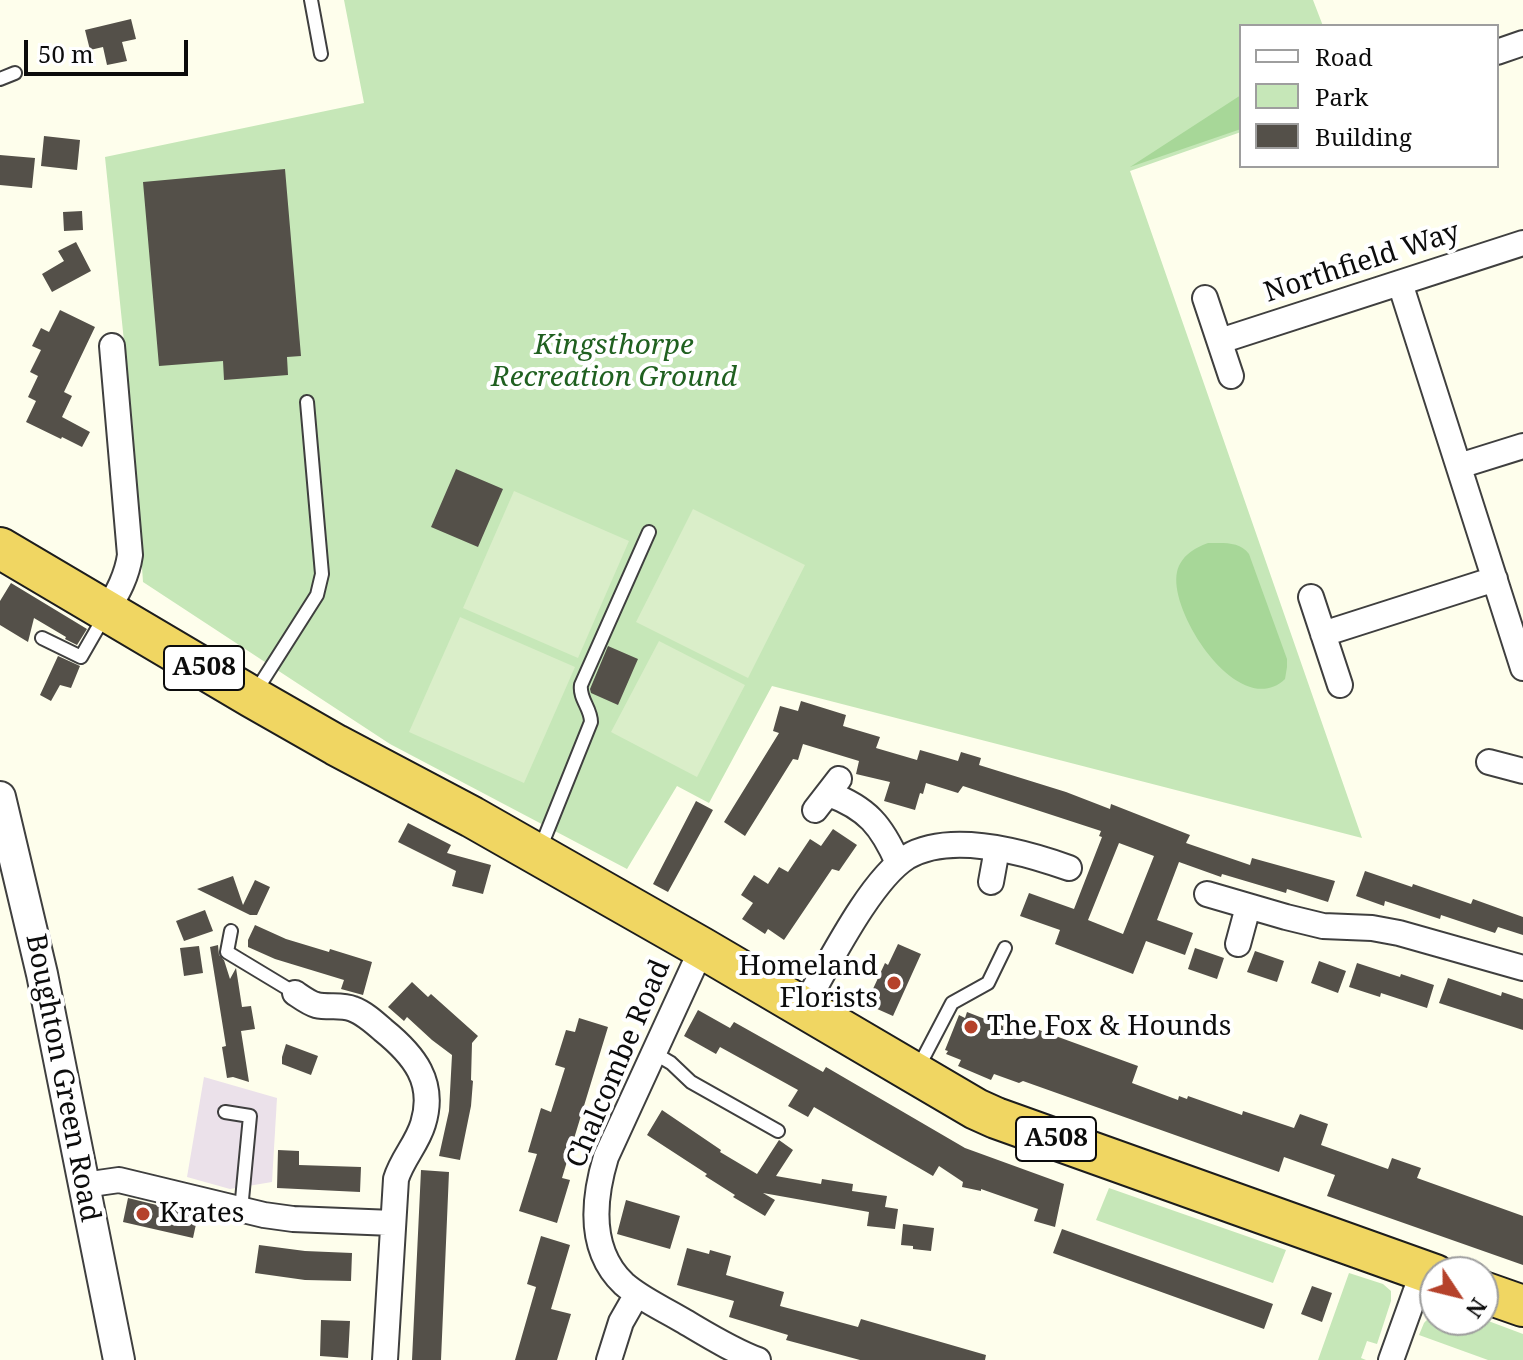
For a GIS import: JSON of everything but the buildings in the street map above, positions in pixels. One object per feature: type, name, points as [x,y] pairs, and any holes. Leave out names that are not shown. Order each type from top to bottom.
[{"type":"highway","name":"A508","points":[[0,548],[252,697],[702,948],[976,1109],[1419,1269]]},
{"type":"highway","points":[[1499,1298],[1523,1306]]},
{"type":"street","points":[[1499,51],[1523,43]]},
{"type":"street","name":"Northfield Way","points":[[1220,341],[1523,243]]},
{"type":"street","points":[[1400,283],[1495,579],[1518,633],[1523,668]]},
{"type":"street","points":[[1205,298],[1231,376]]},
{"type":"street","points":[[107,611],[124,582],[130,555],[112,346]]},
{"type":"street","points":[[1459,466],[1523,446]]},
{"type":"street","points":[[1323,634],[1495,579]]},
{"type":"street","points":[[1311,597],[1340,685]]},
{"type":"street","points":[[1489,762],[1523,771]]},
{"type":"street","points":[[827,794],[844,800],[871,818],[886,838],[898,863]]},
{"type":"street","name":"Boughton Green Road","points":[[0,797],[36,947],[119,1360]]},
{"type":"street","points":[[803,1008],[878,886],[898,863],[911,855],[959,845],[997,849],[1069,868]]},
{"type":"street","points":[[991,882],[997,849]]},
{"type":"street","points":[[1207,894],[1323,926],[1372,928],[1399,933],[1523,968]]},
{"type":"street","points":[[1238,944],[1248,907]]},
{"type":"street","name":"Chalcombe Road","points":[[702,948],[606,1157],[596,1200],[598,1238],[612,1270],[637,1294],[729,1347],[758,1360]]},
{"type":"street","points":[[304,1007],[342,1006],[362,1013],[394,1039],[417,1064],[425,1080],[426,1113],[417,1139],[399,1169],[394,1193],[385,1360]]},
{"type":"street","points":[[84,1185],[119,1180],[241,1210],[293,1219],[393,1223]]},
{"type":"street","points":[[609,1360],[621,1322],[637,1294]]},
{"type":"street","points":[[1391,1360],[1419,1296]]},
{"type":"lane","points":[[311,0],[321,54]]},
{"type":"lane","points":[[0,79],[15,73]]},
{"type":"lane","points":[[252,697],[321,585],[307,402]]},
{"type":"lane","points":[[537,855],[591,722],[590,711],[580,693],[581,685],[649,532]]},
{"type":"lane","points":[[42,638],[81,657],[107,611]]},
{"type":"lane","points":[[231,931],[227,952],[304,1007]]},
{"type":"lane","points":[[915,1074],[952,1003],[988,983],[1005,948]]},
{"type":"lane","points":[[654,1053],[671,1063],[691,1082],[778,1131]]},
{"type":"lane","points":[[225,1112],[250,1116],[241,1210]]},
{"type":"shaded area","points":[[204,1077],[277,1098],[272,1182],[230,1189],[187,1177]]},
{"type":"green space","name":"Kingsthorpe Recreation Ground","points":[[344,0],[1313,0],[1322,24],[1239,24],[1239,133],[1130,171],[1362,838],[772,686],[709,803],[677,786],[627,869],[390,744],[143,582],[132,419],[105,157],[364,103]]},
{"type":"green space","points":[[1239,96],[1239,130],[1130,167]]},
{"type":"green space","points":[[514,491],[629,541],[578,658],[463,608]]},
{"type":"green space","points":[[693,509],[805,565],[748,678],[636,622]]},
{"type":"green space","points":[[1208,543],[1236,545],[1249,554],[1287,659],[1285,679],[1267,688],[1248,686],[1229,675],[1195,635],[1184,612],[1177,590],[1179,566],[1189,553]]},
{"type":"green space","points":[[460,617],[575,667],[524,783],[409,732]]},
{"type":"green space","points":[[659,641],[745,685],[697,777],[611,732]]},
{"type":"green space","points":[[1109,1188],[1286,1250],[1273,1283],[1096,1220]]},
{"type":"green space","points":[[1349,1273],[1383,1284],[1391,1291],[1391,1301],[1377,1344],[1367,1341],[1361,1358],[1366,1360],[1318,1360]]},
{"type":"green space","points":[[1499,1325],[1523,1334],[1523,1360],[1488,1360],[1422,1336],[1499,1336]]},
{"type":"place","name":"Homeland Florists","points":[[894,983]]},
{"type":"place","name":"The Fox & Hounds","points":[[971,1027]]},
{"type":"place","name":"Krates","points":[[143,1214]]}]
